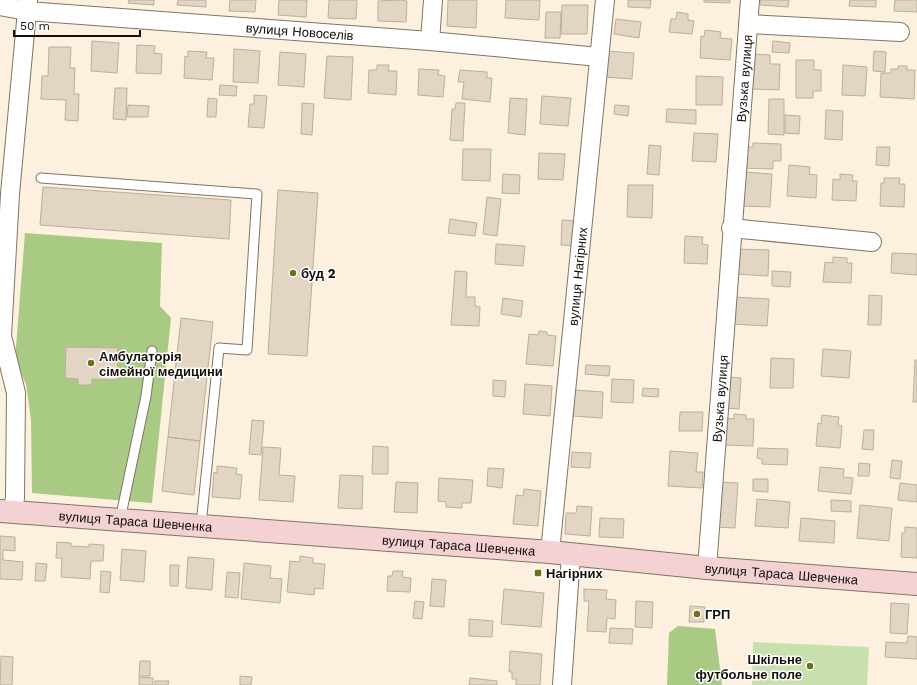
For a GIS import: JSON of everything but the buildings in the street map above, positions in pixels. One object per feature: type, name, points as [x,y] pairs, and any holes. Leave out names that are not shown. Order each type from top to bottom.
[{"type":"street","points":[[430,41],[433,0]]},
{"type":"street","name":"вулиця Нагірних","points":[[562,685],[561,553],[599,57],[605,0]]},
{"type":"street","name":"Вузька вулиця","points":[[707,568],[731,228],[750,0]]},
{"type":"street","name":"вулиця Новоселів","points":[[0,6],[28,6],[599,57]]},
{"type":"street","points":[[6,512],[15,498],[16,393],[4,365],[2,336],[5,193],[28,6]]},
{"type":"street","name":"Вузька вулиця","points":[[748,24],[900,32]]},
{"type":"street","points":[[731,228],[872,242]]},
{"type":"street","name":"вулиця Тараса Шевченка","points":[[6,512],[201,525],[561,553],[707,568],[917,584]]},
{"type":"lane","points":[[41,178],[258,194],[247,350],[219,348],[201,525]]},
{"type":"lane","points":[[120,520],[146,396],[152,351]]},
{"type":"green space","points":[[25,233],[162,243],[160,306],[171,318],[152,503],[32,493],[31,420],[26,384],[15,360]]},
{"type":"green space","points":[[678,626],[715,629],[722,685],[667,685],[669,633]]},
{"type":"green space","name":"Шкільне футбольне поле","points":[[753,642],[869,647],[867,685],[752,685]]},
{"type":"place","name":"буд 2","points":[[293,273]]},
{"type":"place","name":"Амбулаторія сімейної медицини","points":[[91,363]]},
{"type":"place","name":"Нагірних","points":[[538,573]]},
{"type":"place","name":"ГРП","points":[[697,614]]},
{"type":"place","name":"Шкільне футбольне поле","points":[[810,666]]}]
